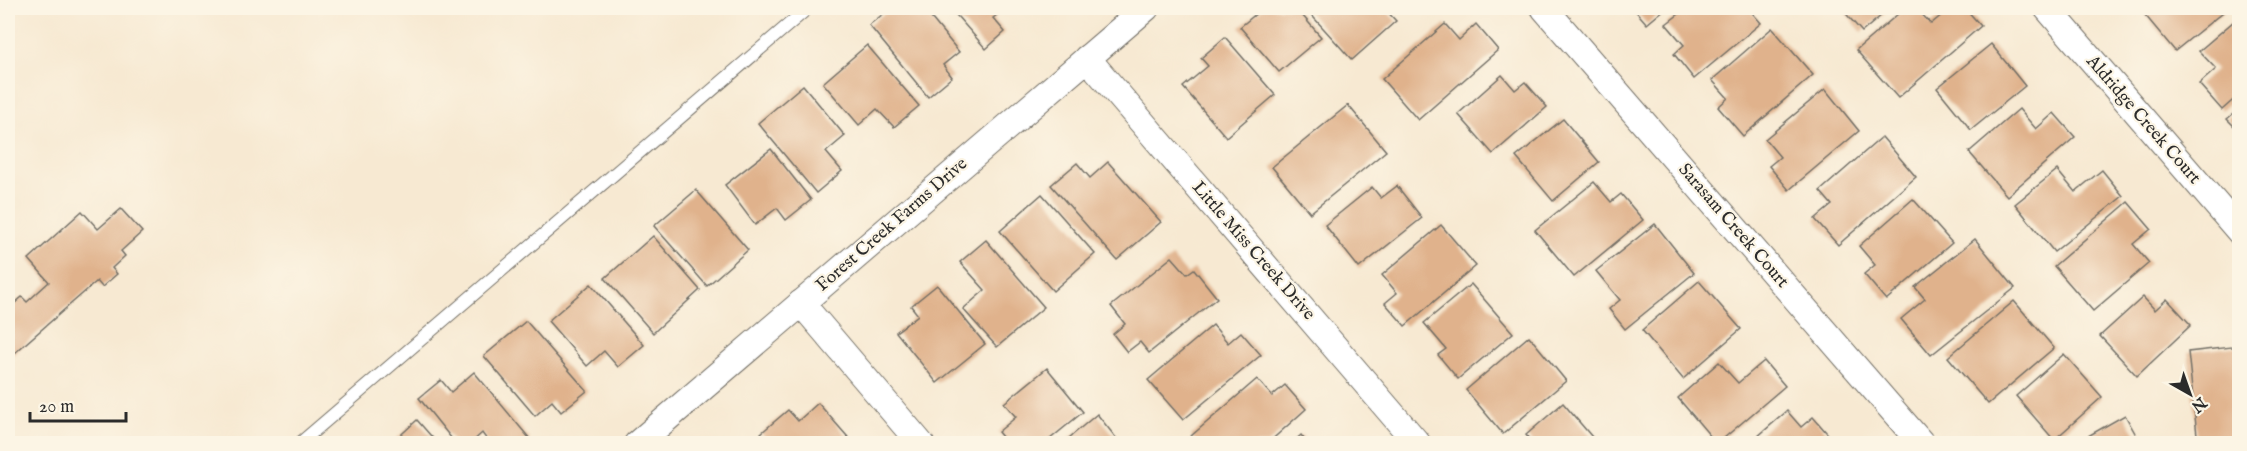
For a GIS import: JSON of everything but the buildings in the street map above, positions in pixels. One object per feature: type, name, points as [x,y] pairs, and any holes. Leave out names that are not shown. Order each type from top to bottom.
[{"type":"street","name":"Forest Creek Farms Drive","points":[[637,444],[1146,8]]},
{"type":"street","name":"Sarasam Creek Court","points":[[1544,8],[1922,444]]},
{"type":"street","name":"Aldridge Creek Court","points":[[2047,8],[2240,232]]},
{"type":"street","name":"Little Miss Creek Drive","points":[[1087,58],[1418,444]]},
{"type":"street","points":[[801,303],[921,444]]},
{"type":"lane","points":[[299,444],[808,8]]}]
